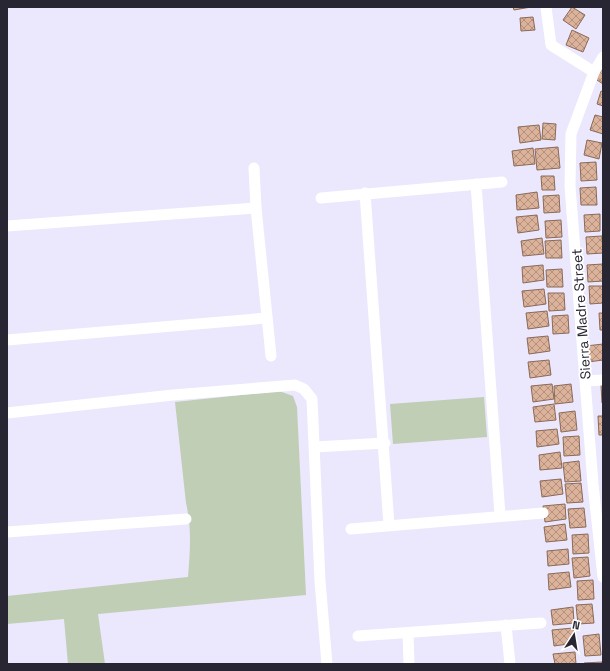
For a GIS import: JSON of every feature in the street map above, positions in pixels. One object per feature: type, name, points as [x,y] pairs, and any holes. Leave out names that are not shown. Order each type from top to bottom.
[{"type":"street","points":[[546,7],[551,45],[594,72]]},
{"type":"street","name":"Sierra Madre Street","points":[[603,57],[594,72],[571,134],[570,186],[593,484],[603,577]]},
{"type":"street","points":[[254,168],[256,208],[271,356]]},
{"type":"street","points":[[320,198],[502,182]]},
{"type":"street","points":[[476,184],[500,515]]},
{"type":"street","points":[[365,193],[389,525]]},
{"type":"street","points":[[7,226],[256,208]]},
{"type":"street","points":[[7,340],[267,318]]},
{"type":"street","points":[[586,381],[603,380]]},
{"type":"street","points":[[7,413],[172,395],[295,385],[304,389],[312,399],[320,581],[327,664]]},
{"type":"street","points":[[315,447],[384,443]]},
{"type":"street","points":[[351,529],[500,515],[543,513]]},
{"type":"street","points":[[7,532],[186,519]]},
{"type":"street","points":[[358,636],[541,623]]},
{"type":"street","points":[[506,625],[510,664]]},
{"type":"street","points":[[408,632],[409,664]]},
{"type":"green space","points":[[279,391],[293,396],[297,407],[306,595],[98,614],[105,664],[68,664],[64,619],[7,624],[7,596],[188,577],[190,531],[175,402]]},
{"type":"green space","points":[[484,397],[487,437],[393,444],[390,404]]},
{"type":"building","points":[[513,7],[531,7],[514,10]]},
{"type":"building","points":[[572,7],[585,15],[576,29],[563,20]]},
{"type":"building","points":[[533,17],[535,30],[521,31],[520,18]]},
{"type":"building","points":[[572,30],[589,38],[583,52],[566,45]]},
{"type":"building","points":[[603,64],[603,84],[594,78]]},
{"type":"building","points":[[601,91],[603,92],[603,106],[597,104]]},
{"type":"building","points":[[595,115],[603,117],[603,134],[590,130]]},
{"type":"building","points":[[543,123],[556,124],[555,140],[542,139]]},
{"type":"building","points":[[539,125],[541,140],[520,143],[518,127]]},
{"type":"building","points":[[587,140],[602,143],[599,159],[584,155]]},
{"type":"building","points":[[558,147],[560,168],[537,170],[535,149]]},
{"type":"building","points":[[533,148],[535,164],[514,166],[512,151]]},
{"type":"building","points":[[596,162],[597,180],[581,181],[580,163]]},
{"type":"building","points":[[541,176],[554,176],[555,190],[542,190]]},
{"type":"building","points":[[596,187],[597,205],[581,205],[580,188]]},
{"type":"building","points":[[537,192],[539,208],[517,210],[516,195]]},
{"type":"building","points":[[559,195],[560,212],[544,213],[543,196]]},
{"type":"building","points":[[600,214],[600,231],[585,232],[584,215]]},
{"type":"building","points":[[537,215],[539,230],[518,233],[516,217]]},
{"type":"building","points":[[561,220],[562,237],[546,238],[545,221]]},
{"type":"building","points":[[602,236],[603,253],[587,254],[586,237]]},
{"type":"building","points":[[542,238],[544,254],[523,256],[521,241]]},
{"type":"building","points":[[561,240],[562,258],[546,258],[545,241]]},
{"type":"building","points":[[603,264],[603,281],[588,282],[587,265]]},
{"type":"building","points":[[543,265],[544,280],[523,283],[522,267]]},
{"type":"building","points":[[562,269],[563,287],[547,287],[546,270]]},
{"type":"building","points":[[589,286],[603,286],[603,303],[590,304]]},
{"type":"building","points":[[544,289],[546,304],[524,307],[522,291]]},
{"type":"building","points":[[548,293],[564,293],[565,310],[549,311]]},
{"type":"building","points":[[547,311],[549,326],[528,329],[526,313]]},
{"type":"building","points":[[599,313],[603,313],[603,330],[600,330]]},
{"type":"building","points":[[568,315],[569,333],[553,334],[552,316]]},
{"type":"building","points":[[548,336],[550,351],[529,354],[527,338]]},
{"type":"building","points":[[603,344],[603,360],[588,362],[586,346]]},
{"type":"building","points":[[549,360],[551,375],[530,378],[528,362]]},
{"type":"building","points":[[552,384],[554,399],[533,402],[531,386]]},
{"type":"building","points":[[571,384],[573,402],[555,404],[554,386]]},
{"type":"building","points":[[601,385],[603,385],[603,403],[602,403]]},
{"type":"building","points":[[554,404],[556,420],[535,422],[533,407]]},
{"type":"building","points":[[575,411],[577,430],[561,432],[559,413]]},
{"type":"building","points":[[598,416],[603,416],[603,435],[599,435]]},
{"type":"building","points":[[557,429],[559,444],[537,447],[536,431]]},
{"type":"building","points":[[579,436],[580,455],[564,456],[563,437]]},
{"type":"building","points":[[560,452],[562,468],[540,470],[539,455]]},
{"type":"building","points":[[579,461],[581,481],[565,482],[563,463]]},
{"type":"building","points":[[561,479],[563,494],[542,497],[540,481]]},
{"type":"building","points":[[581,483],[583,502],[567,503],[565,484]]},
{"type":"building","points":[[565,504],[566,519],[545,522],[543,506]]},
{"type":"building","points":[[584,508],[586,527],[570,528],[568,509]]},
{"type":"building","points":[[565,524],[567,540],[546,542],[544,527]]},
{"type":"building","points":[[588,534],[589,553],[573,554],[572,535]]},
{"type":"building","points":[[568,549],[569,564],[548,566],[547,551]]},
{"type":"building","points":[[588,557],[590,576],[574,578],[572,558]]},
{"type":"building","points":[[569,572],[571,587],[549,590],[548,574]]},
{"type":"building","points":[[593,580],[594,599],[578,600],[577,581]]},
{"type":"building","points":[[592,604],[594,623],[578,624],[576,605]]},
{"type":"building","points":[[573,607],[574,623],[553,625],[551,610]]},
{"type":"building","points":[[573,628],[575,643],[554,646],[552,630]]},
{"type":"building","points":[[599,634],[601,655],[585,656],[583,636]]},
{"type":"building","points":[[575,652],[576,664],[555,664],[553,654]]},
{"type":"building","points":[[602,662],[602,664],[584,664],[584,663]]}]
